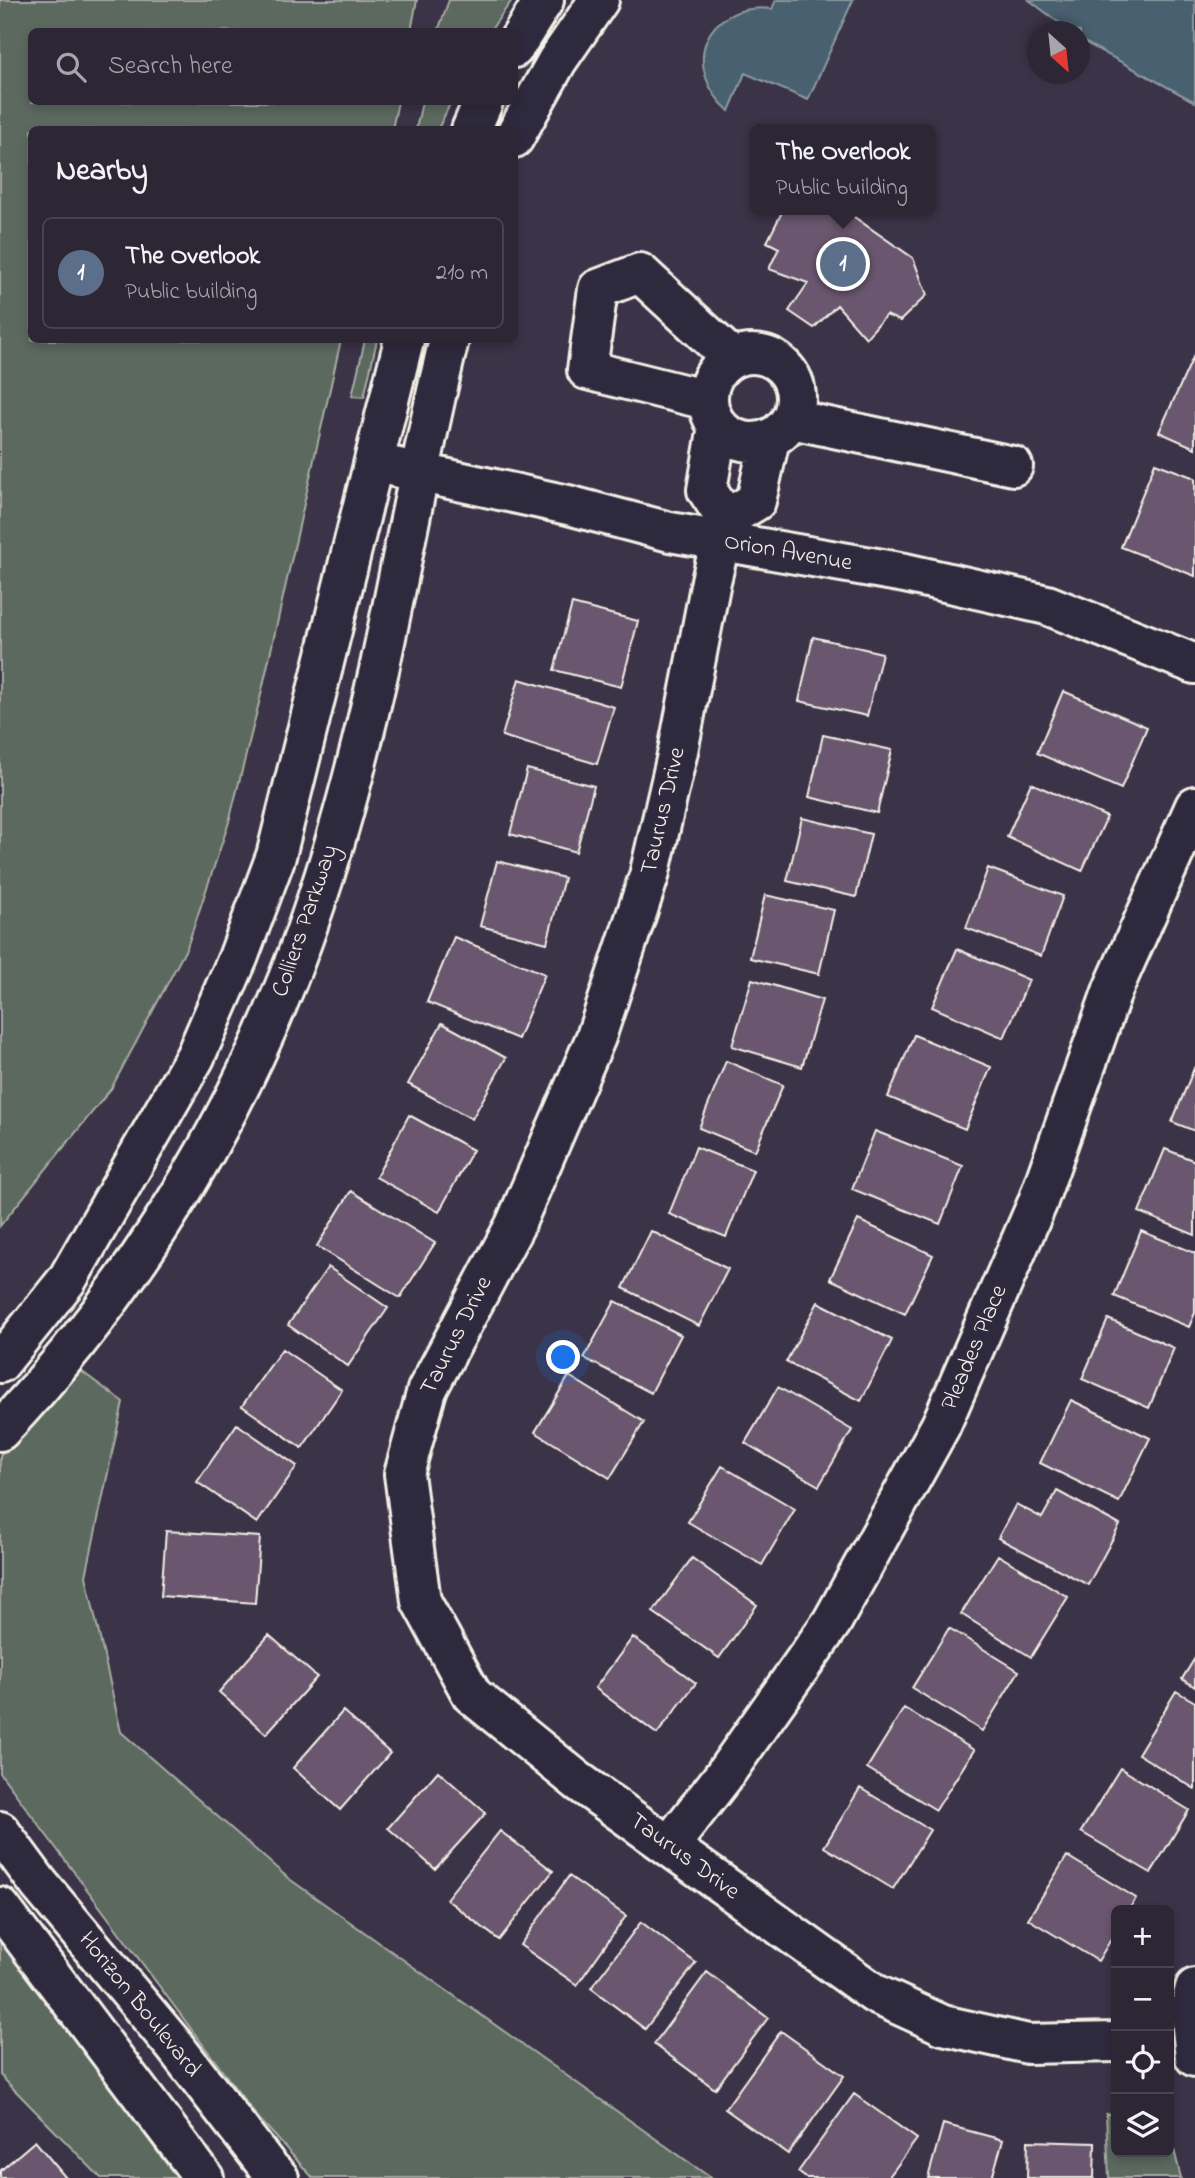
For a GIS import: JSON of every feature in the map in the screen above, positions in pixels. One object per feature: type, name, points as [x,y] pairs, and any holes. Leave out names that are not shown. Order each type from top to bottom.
[{"type":"street","points":[[518,42],[544,0]]},
{"type":"street","points":[[518,131],[557,61],[599,0]]},
{"type":"street","points":[[473,126],[483,105]]},
{"type":"street","points":[[732,358],[640,273],[598,289],[587,370],[713,413],[729,436],[756,442],[781,429],[1013,466]]},
{"type":"street","name":"Colliers Parkway","points":[[0,1363],[68,1280],[195,1057],[238,958],[276,856],[403,343]]},
{"type":"street","name":"Colliers Parkway","points":[[0,1431],[71,1350],[131,1268],[180,1193],[234,1096],[280,999],[317,898],[350,785],[378,671],[418,472],[448,343]]},
{"type":"street","points":[[754,353],[769,356],[791,376],[796,390],[796,405],[781,429],[756,501],[723,531],[707,491],[713,413],[709,385],[716,372],[732,358],[754,353]]},
{"type":"street","name":"Orion Avenue","points":[[374,462],[568,505],[670,532],[723,531],[1047,605],[1195,664]]},
{"type":"street","name":"Taurus Drive","points":[[723,531],[678,751],[649,876],[596,1037],[515,1225],[426,1390],[404,1474],[421,1601],[472,1695],[578,1781],[876,1994],[943,2025],[1028,2044],[1111,2042]]},
{"type":"street","name":"Pleades Place","points":[[669,1846],[722,1778],[832,1622],[941,1425],[1037,1204],[1113,989],[1195,806]]},
{"type":"street","name":"Horizon Boulevard","points":[[0,1831],[279,2178]]},
{"type":"street","name":"Horizon Boulevard","points":[[0,1907],[204,2178]]},
{"type":"street","points":[[1186,2047],[1195,1989]]},
{"type":"green space","points":[[0,0],[417,0],[412,28],[28,28],[28,105],[397,105],[393,126],[28,126],[28,343],[340,343],[260,699],[229,822],[187,947],[111,1089],[0,1226]]},
{"type":"green space","points":[[449,0],[512,0],[492,28],[439,28]]},
{"type":"green space","points":[[421,105],[450,105],[439,126],[417,126]]},
{"type":"green space","points":[[364,343],[376,343],[364,397],[352,396]]},
{"type":"green space","points":[[81,1371],[123,1402],[86,1576],[121,1732],[288,1878],[711,2178],[313,2178],[254,2113],[0,1773],[0,1455]]},
{"type":"green space","points":[[0,1939],[177,2178],[101,2178],[0,2075]]},
{"type":"green space","points":[[1106,2114],[1111,2114],[1111,2157],[1174,2157],[1174,2149],[1181,2178],[1109,2178]]},
{"type":"water","points":[[776,0],[853,0],[808,100],[745,73],[729,111],[714,94],[705,76],[703,58],[706,41],[715,26],[729,16],[748,9],[772,9]]},
{"type":"water","points":[[1029,0],[1195,0],[1195,102],[1090,45],[1090,21],[1057,21]]},
{"type":"building","points":[[780,215],[851,215],[913,258],[927,295],[900,321],[886,315],[866,338],[837,305],[814,328],[789,311],[808,283],[769,269],[779,248],[767,242]]},
{"type":"building","points":[[1195,353],[1195,448],[1159,432]]},
{"type":"building","points":[[1155,463],[1195,478],[1195,576],[1121,547]]},
{"type":"building","points":[[572,604],[638,621],[621,687],[554,670]]},
{"type":"building","points":[[813,637],[882,653],[867,716],[799,701]]},
{"type":"building","points":[[519,679],[614,707],[597,764],[502,736]]},
{"type":"building","points":[[1063,691],[1147,727],[1121,789],[1037,753]]},
{"type":"building","points":[[823,735],[892,750],[877,813],[809,797]]},
{"type":"building","points":[[527,769],[594,786],[576,852],[510,834]]},
{"type":"building","points":[[1031,783],[1107,817],[1082,871],[1007,837]]},
{"type":"building","points":[[802,818],[871,834],[856,897],[787,881]]},
{"type":"building","points":[[497,861],[564,878],[547,943],[480,926]]},
{"type":"building","points":[[988,868],[1063,896],[1041,956],[966,928]]},
{"type":"building","points":[[765,895],[834,910],[819,974],[750,958]]},
{"type":"building","points":[[454,937],[545,974],[518,1039],[427,1002]]},
{"type":"building","points":[[957,949],[1029,980],[1004,1038],[932,1007]]},
{"type":"building","points":[[752,979],[822,1000],[802,1067],[732,1046]]},
{"type":"building","points":[[442,1023],[506,1058],[472,1119],[408,1084]]},
{"type":"building","points":[[914,1035],[991,1067],[965,1129],[888,1097]]},
{"type":"building","points":[[726,1061],[783,1085],[755,1151],[699,1128]]},
{"type":"building","points":[[1195,1066],[1195,1131],[1172,1122]]},
{"type":"building","points":[[409,1115],[473,1150],[439,1212],[376,1177]]},
{"type":"building","points":[[875,1131],[963,1166],[940,1224],[852,1189]]},
{"type":"building","points":[[696,1147],[753,1170],[726,1237],[669,1214]]},
{"type":"building","points":[[1165,1149],[1195,1161],[1195,1235],[1139,1212]]},
{"type":"building","points":[[351,1191],[435,1243],[400,1298],[317,1246]]},
{"type":"building","points":[[858,1220],[933,1255],[905,1314],[830,1279]]},
{"type":"building","points":[[651,1231],[728,1269],[699,1326],[623,1288]]},
{"type":"building","points":[[1141,1231],[1195,1253],[1195,1313],[1189,1327],[1114,1296]]},
{"type":"building","points":[[328,1267],[388,1308],[348,1366],[288,1325]]},
{"type":"building","points":[[615,1301],[681,1335],[651,1393],[584,1358]]},
{"type":"building","points":[[818,1302],[892,1340],[861,1401],[786,1362]]},
{"type":"building","points":[[1108,1319],[1174,1348],[1149,1408],[1082,1379]]},
{"type":"building","points":[[282,1349],[342,1390],[302,1448],[242,1406]]},
{"type":"building","points":[[569,1376],[644,1422],[610,1478],[535,1432]]},
{"type":"building","points":[[778,1387],[852,1430],[819,1486],[745,1443]]},
{"type":"building","points":[[1071,1400],[1150,1438],[1119,1502],[1040,1463]]},
{"type":"building","points":[[237,1424],[297,1466],[257,1523],[197,1482]]},
{"type":"building","points":[[722,1466],[795,1509],[762,1565],[688,1522]]},
{"type":"building","points":[[1057,1491],[1120,1525],[1088,1585],[998,1538],[1016,1504],[1042,1518]]},
{"type":"building","points":[[166,1531],[260,1537],[255,1603],[161,1596]]},
{"type":"building","points":[[998,1555],[1068,1597],[1031,1657],[961,1614]]},
{"type":"building","points":[[692,1558],[757,1605],[719,1658],[653,1612]]},
{"type":"building","points":[[949,1628],[1019,1671],[982,1731],[912,1688]]},
{"type":"building","points":[[269,1635],[317,1677],[266,1734],[219,1692]]},
{"type":"building","points":[[633,1637],[696,1683],[657,1734],[595,1688]]},
{"type":"building","points":[[1195,1658],[1195,1687],[1182,1679]]},
{"type":"building","points":[[1176,1691],[1195,1702],[1195,1789],[1138,1754]]},
{"type":"building","points":[[904,1708],[974,1750],[936,1810],[867,1768]]},
{"type":"building","points":[[343,1711],[390,1753],[340,1810],[293,1768]]},
{"type":"building","points":[[1120,1768],[1189,1810],[1151,1873],[1081,1832]]},
{"type":"building","points":[[438,1771],[486,1813],[435,1869],[388,1828]]},
{"type":"building","points":[[860,1788],[930,1830],[893,1889],[824,1847]]},
{"type":"building","points":[[500,1831],[553,1871],[499,1940],[446,1899]]},
{"type":"building","points":[[1067,1856],[1136,1898],[1132,1905],[1111,1905],[1111,1939],[1098,1961],[1028,1919]]},
{"type":"building","points":[[569,1876],[626,1916],[577,1985],[520,1945]]},
{"type":"building","points":[[641,1922],[696,1963],[645,2029],[591,1988]]},
{"type":"building","points":[[707,1972],[768,2018],[715,2089],[654,2044]]},
{"type":"building","points":[[781,2031],[844,2076],[788,2154],[725,2109]]},
{"type":"building","points":[[854,2094],[917,2139],[888,2178],[806,2178],[798,2172]]},
{"type":"building","points":[[943,2124],[1003,2140],[992,2178],[928,2178]]},
{"type":"building","points":[[35,2141],[66,2178],[0,2178],[0,2171]]},
{"type":"building","points":[[1028,2141],[1095,2143],[1094,2178],[1027,2178]]},
{"type":"place","name":"The Overlook","points":[[843,264]]}]
